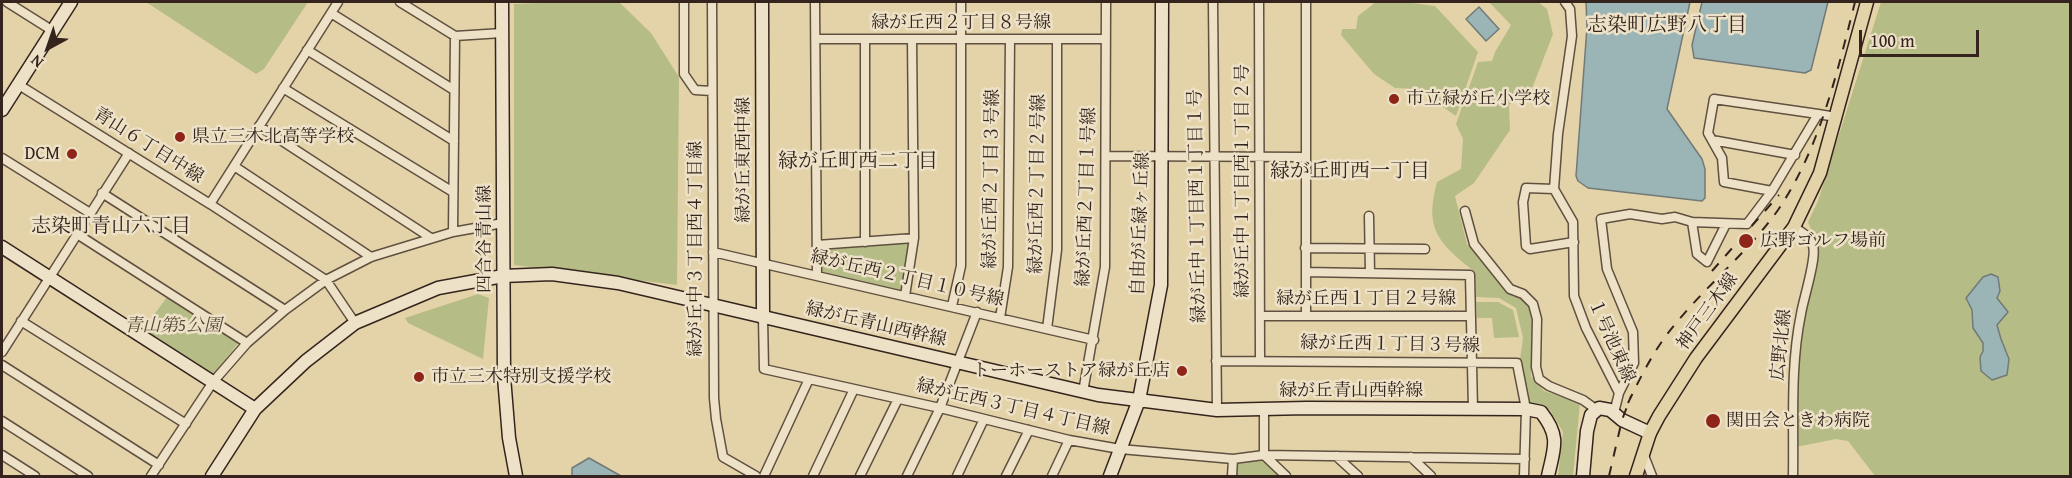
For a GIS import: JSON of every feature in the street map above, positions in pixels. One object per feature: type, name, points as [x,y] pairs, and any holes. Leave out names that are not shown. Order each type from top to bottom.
[{"type":"main road","name":"神戸三木線","points":[[1636,477],[1650,433],[1696,358],[1794,227],[1820,173],[1867,2]]},
{"type":"street","points":[[7,2],[53,31]]},
{"type":"street","points":[[2,110],[71,2]]},
{"type":"street","name":"青山６丁目中線","points":[[18,85],[210,204],[338,2]]},
{"type":"street","points":[[400,2],[455,36],[502,33]]},
{"type":"street","name":"四合谷青山線","points":[[502,2],[504,377],[516,477]]},
{"type":"street","points":[[684,2],[684,74],[695,90],[712,91]]},
{"type":"street","name":"緑が丘中３丁目西４丁目線","points":[[712,2],[714,398],[723,457],[756,477]]},
{"type":"street","name":"緑が丘東西中線","points":[[762,2],[763,318]]},
{"type":"street","points":[[815,2],[817,275]]},
{"type":"street","points":[[952,306],[961,266],[961,2]]},
{"type":"street","name":"緑が丘西２丁目１号線","points":[[1083,392],[1106,267],[1106,2]]},
{"type":"street","name":"自由が丘緑ヶ丘線","points":[[1110,477],[1139,400],[1161,285],[1162,2]]},
{"type":"street","name":"緑が丘中１丁目西１丁目１号","points":[[1213,2],[1216,410]]},
{"type":"street","name":"緑が丘中１丁目西１丁目２号","points":[[1259,2],[1260,360]]},
{"type":"street","points":[[1306,2],[1306,315]]},
{"type":"street","points":[[1565,2],[1569,9],[1572,36],[1558,134],[1554,189],[1526,188],[1523,202],[1526,246],[1530,249],[1574,242]]},
{"type":"street","points":[[331,13],[454,90]]},
{"type":"street","points":[[453,232],[455,36]]},
{"type":"street","name":"緑が丘西２丁目８号線","points":[[816,39],[1106,39]]},
{"type":"street","points":[[865,39],[865,242]]},
{"type":"street","points":[[905,296],[914,238],[912,39]]},
{"type":"street","name":"緑が丘西２丁目３号線","points":[[1000,318],[1008,267],[1010,39]]},
{"type":"street","name":"緑が丘西２丁目２号線","points":[[1047,329],[1057,250],[1057,39]]},
{"type":"street","points":[[308,50],[454,141]]},
{"type":"street","points":[[284,88],[453,192]]},
{"type":"street","points":[[1772,191],[1724,182],[1722,158],[1708,133],[1714,99],[1836,117]]},
{"type":"street","points":[[1619,393],[1634,363],[1633,332],[1607,269],[1601,219],[1630,214],[1662,219],[1675,217],[1692,222],[1747,224],[1772,191],[1818,114]]},
{"type":"street","points":[[259,126],[431,238]]},
{"type":"street","points":[[1712,140],[1795,154]]},
{"type":"street","points":[[2,352],[129,153]]},
{"type":"street","points":[[1106,156],[1305,157]]},
{"type":"street","points":[[2,158],[90,213]]},
{"type":"street","points":[[234,166],[371,257]]},
{"type":"street","name":"１号池東線","points":[[1554,189],[1573,222],[1574,296],[1586,328],[1619,393],[1614,413]]},
{"type":"street","points":[[102,193],[285,310]]},
{"type":"street","points":[[210,204],[326,280],[355,323]]},
{"type":"street","points":[[1465,211],[1474,244],[1510,289],[1523,294],[1533,304],[1537,319],[1536,367],[1539,379],[1549,386],[1583,400],[1597,410]]},
{"type":"street","points":[[1369,216],[1370,273]]},
{"type":"street","points":[[151,477],[213,382],[247,343],[285,310],[326,280],[371,257],[453,232],[503,222]]},
{"type":"street","points":[[1692,222],[1697,254],[1707,262],[1726,224]]},
{"type":"street","name":"広野北線","points":[[1794,227],[1807,236],[1814,246],[1814,257],[1800,315],[1794,358],[1794,477]]},
{"type":"street","points":[[77,234],[247,343]]},
{"type":"street","points":[[817,245],[914,238]]},
{"type":"street","points":[[2,247],[255,409]]},
{"type":"street","points":[[1305,248],[1425,249]]},
{"type":"street","name":"緑が丘西２丁目１０号線","points":[[713,252],[1094,340]]},
{"type":"street","points":[[1306,272],[1470,275],[1473,409]]},
{"type":"street","name":"緑が丘青山西幹線","points":[[212,477],[255,409],[306,361],[355,323],[438,288],[503,276],[552,274],[618,283],[1083,392],[1139,400],[1216,410],[1526,409]]},
{"type":"street","points":[[908,477],[940,408],[977,312]]},
{"type":"street","name":"緑が丘西１丁目２号線","points":[[1260,316],[1471,316]]},
{"type":"street","name":"緑が丘西３丁目４丁目線","points":[[763,318],[764,369],[940,408],[1069,441],[1120,449],[1233,459],[1264,455],[1525,459]]},
{"type":"street","points":[[21,321],[186,424]]},
{"type":"street","name":"緑が丘西１丁目３号線","points":[[1216,361],[1517,363],[1526,409]]},
{"type":"street","points":[[2,365],[159,465]]},
{"type":"street","points":[[764,477],[810,379]]},
{"type":"street","points":[[813,477],[854,389]]},
{"type":"street","points":[[860,477],[898,399]]},
{"type":"street","points":[[1583,477],[1587,431],[1591,415],[1599,408],[1614,413],[1622,420],[1650,433]]},
{"type":"street","points":[[1264,409],[1264,455],[1286,477]]},
{"type":"street","points":[[1524,477],[1526,409],[1541,412],[1549,422],[1556,439],[1548,477]]},
{"type":"street","points":[[957,477],[984,419]]},
{"type":"street","points":[[2,421],[88,477]]},
{"type":"street","points":[[1006,477],[1029,430]]},
{"type":"street","points":[[1052,477],[1069,441]]},
{"type":"street","points":[[1643,453],[1652,477]]},
{"type":"street","points":[[2,455],[35,477]]},
{"type":"street","points":[[1336,456],[1358,477]]},
{"type":"street","points":[[1412,457],[1431,477]]},
{"type":"street","points":[[1232,477],[1233,459]]},
{"type":"street","points":[[15,477],[21,467]]},
{"type":"green space","points":[[146,2],[308,2],[264,69],[256,74]]},
{"type":"green space","points":[[619,2],[651,33],[679,77],[677,285],[514,265],[514,4]]},
{"type":"green space","points":[[1376,2],[1404,2],[1435,6],[1478,52],[1456,116],[1417,89],[1395,88],[1374,74],[1341,35],[1342,29],[1356,29],[1358,16]]},
{"type":"green space","points":[[1489,2],[1538,2],[1547,9],[1553,34],[1533,86],[1509,105],[1510,130],[1474,183],[1455,196],[1467,244],[1506,292],[1523,300],[1529,308],[1533,326],[1531,376],[1544,391],[1580,403],[1573,476],[1558,476],[1563,432],[1550,410],[1530,406],[1520,359],[1523,338],[1516,308],[1499,298],[1476,297],[1475,272],[1443,243],[1437,234],[1432,212],[1437,182],[1461,169],[1463,139],[1456,124],[1478,62],[1492,61],[1511,25]]},
{"type":"green space","points":[[1881,2],[2070,2],[2070,476],[1875,476],[1848,441],[1836,439],[1796,447],[1797,355],[1818,247],[1808,222],[1818,201]]},
{"type":"green space","points":[[906,241],[910,244],[904,289],[901,291],[821,271],[819,249]]},
{"type":"green space","points":[[478,294],[489,298],[483,359],[408,323],[405,318]]},
{"type":"green space","name":"青山第5公園","points":[[167,297],[238,343],[212,377],[142,331]]},
{"type":"green space","points":[[1476,302],[1498,302],[1513,310],[1519,337],[1494,338],[1492,318],[1477,318]]},
{"type":"green space","points":[[1264,455],[1286,476],[1232,476],[1233,459]]},
{"type":"water","points":[[1586,2],[1690,2],[1667,109],[1702,159],[1705,169],[1705,198],[1702,201],[1588,188],[1578,181],[1576,176],[1587,27]]},
{"type":"water","points":[[1702,2],[1828,2],[1811,70],[1805,73],[1694,58],[1692,45]]},
{"type":"water","points":[[1479,7],[1499,29],[1486,41],[1466,19]]},
{"type":"water","points":[[1991,274],[1998,277],[2000,291],[1997,298],[2008,312],[1997,325],[2009,359],[2007,375],[1992,380],[1981,371],[1980,357],[1983,343],[1973,328],[1972,310],[1966,298],[1983,277]]},
{"type":"water","points":[[589,458],[621,476],[572,476],[572,468]]},
{"type":"railway","points":[[1628,403],[1669,331],[1767,225],[1793,186],[1816,136],[1855,2]]},
{"type":"railway","points":[[1712,271],[1779,195]]},
{"type":"railway","points":[[1609,476],[1622,420],[1631,396]]},
{"type":"place","name":"市立緑が丘小学校","points":[[1394,99]]},
{"type":"place","name":"県立三木北高等学校","points":[[180,137]]},
{"type":"place","name":"DCM","points":[[72,154]]},
{"type":"place","name":"広野ゴルフ場前","points":[[1746,241]]},
{"type":"place","name":"トーホーストア緑が丘店","points":[[1182,371]]},
{"type":"place","name":"市立三木特別支援学校","points":[[419,377]]},
{"type":"place","name":"関田会ときわ病院","points":[[1713,421]]},
{"type":"district","name":"志染町広野八丁目","points":[[1667,26]]},
{"type":"district","name":"緑が丘町西二丁目","points":[[858,162]]},
{"type":"district","name":"緑が丘町西一丁目","points":[[1350,172]]},
{"type":"district","name":"志染町青山六丁目","points":[[111,227]]}]
